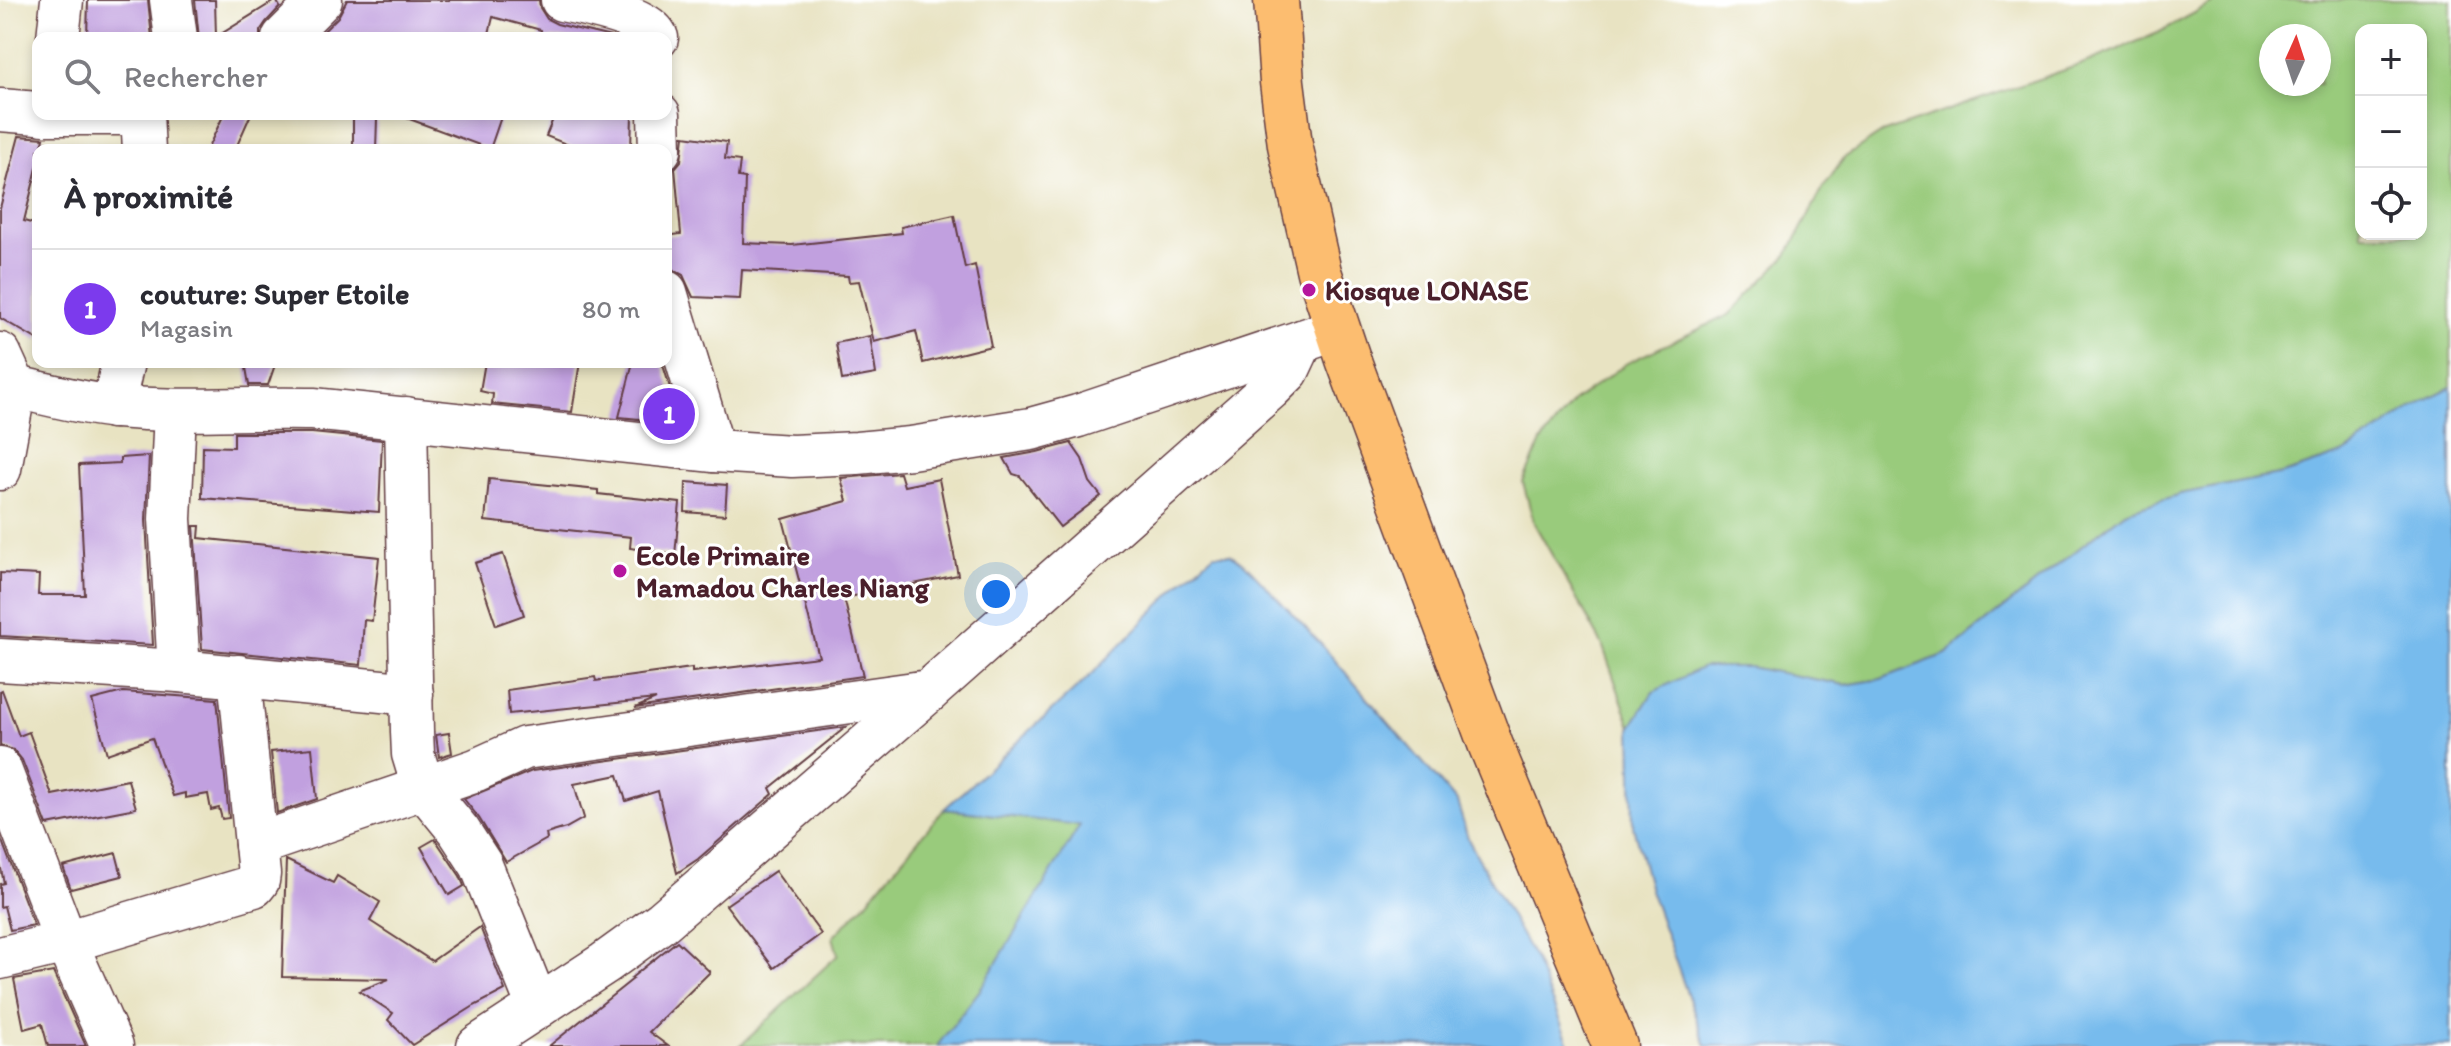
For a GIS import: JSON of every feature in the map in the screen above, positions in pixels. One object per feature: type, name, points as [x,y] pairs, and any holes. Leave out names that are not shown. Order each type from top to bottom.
[{"type":"highway","points":[[1276,0],[1290,145],[1319,272],[1320,335],[1615,1046]]},
{"type":"street","points":[[59,32],[62,0]]},
{"type":"street","points":[[171,0],[175,32]]},
{"type":"street","points":[[289,32],[321,0]]},
{"type":"street","points":[[562,0],[591,6],[647,25],[656,32]]},
{"type":"street","points":[[0,110],[32,113]]},
{"type":"street","points":[[140,120],[143,144]]},
{"type":"street","points":[[659,120],[660,144]]},
{"type":"street","points":[[672,314],[714,451]]},
{"type":"street","points":[[0,469],[7,370],[113,407],[175,411],[313,409],[714,451],[792,456],[911,448],[1031,429],[1320,335]]},
{"type":"street","points":[[478,1046],[663,921],[1270,389],[1320,335]]},
{"type":"street","points":[[113,407],[122,368]]},
{"type":"street","points":[[175,411],[170,519],[179,671]]},
{"type":"street","points":[[406,418],[413,754],[423,787],[459,831],[481,865],[538,1007]]},
{"type":"street","points":[[0,660],[179,671],[412,694]]},
{"type":"street","points":[[0,958],[66,942],[254,886],[259,874],[239,676]]},
{"type":"street","points":[[256,845],[476,770],[525,748],[929,691]]},
{"type":"street","points":[[0,769],[66,942],[112,1046]]},
{"type":"green space","points":[[2218,0],[2451,0],[2451,387],[2425,400],[2343,454],[2283,474],[2180,494],[2125,512],[1946,654],[1881,679],[1845,685],[1749,667],[1653,692],[1631,727],[1602,644],[1534,523],[1523,482],[1541,442],[1574,401],[1627,363],[1729,315],[1788,254],[1823,188],[1844,158],[1882,133],[2082,64],[2158,33]]},
{"type":"green space","points":[[944,809],[1081,825],[980,990],[937,1046],[740,1046],[838,955],[833,937],[864,905]]},
{"type":"water","points":[[2451,387],[2451,1046],[1706,1046],[1650,890],[1633,826],[1631,727],[1653,692],[1703,667],[1749,667],[1845,685],[1881,679],[1946,654],[2125,512],[2180,494],[2283,474],[2343,454],[2425,400]]},
{"type":"water","points":[[1214,554],[1230,554],[1245,564],[1320,643],[1457,802],[1469,841],[1535,960],[1570,1046],[937,1046],[980,990],[1080,825],[944,809],[1092,674],[1183,581]]},
{"type":"building","points":[[88,0],[148,0],[151,32],[87,32]]},
{"type":"building","points":[[195,0],[215,0],[216,32],[198,32]]},
{"type":"building","points":[[276,0],[280,7],[260,31],[224,32]]},
{"type":"building","points":[[347,0],[539,0],[547,19],[590,32],[541,32],[493,17],[489,32],[323,32],[338,17]]},
{"type":"building","points":[[221,120],[248,120],[238,144],[210,144]]},
{"type":"building","points":[[353,120],[377,120],[376,144],[353,144]]},
{"type":"building","points":[[412,120],[500,120],[492,144],[477,144]]},
{"type":"building","points":[[553,120],[632,120],[631,144],[566,144],[546,136]]},
{"type":"building","points":[[19,136],[44,138],[42,144],[32,144],[32,188],[24,221],[32,223],[32,337],[0,318],[0,208]]},
{"type":"building","points":[[684,136],[727,142],[725,159],[740,161],[738,177],[745,178],[743,243],[792,245],[902,233],[901,227],[954,215],[965,268],[975,265],[991,346],[923,363],[916,331],[874,342],[859,281],[849,282],[848,276],[742,270],[740,299],[693,297],[683,275],[672,269],[672,235],[681,234],[675,168],[681,161]]},
{"type":"building","points":[[870,336],[876,374],[842,380],[836,343]]},
{"type":"building","points":[[246,368],[274,368],[268,385],[249,385]]},
{"type":"building","points":[[484,368],[579,368],[572,412],[492,404],[493,394],[480,391]]},
{"type":"building","points":[[631,368],[664,368],[681,423],[619,417]]},
{"type":"building","points":[[234,433],[312,433],[382,440],[379,512],[202,498],[203,446],[234,447]]},
{"type":"building","points":[[1071,443],[1082,459],[1090,482],[1101,496],[1060,527],[1020,476],[1013,474],[1004,458]]},
{"type":"building","points":[[149,456],[146,520],[153,645],[0,636],[0,573],[39,575],[38,595],[85,595],[79,465],[120,463],[120,458]]},
{"type":"building","points":[[900,473],[904,486],[939,479],[958,575],[844,598],[863,676],[635,708],[656,699],[509,714],[507,690],[595,677],[596,681],[692,668],[692,672],[819,657],[783,519],[847,501],[841,478]]},
{"type":"building","points":[[489,479],[598,490],[598,494],[680,503],[675,555],[630,548],[631,537],[485,521]]},
{"type":"building","points":[[686,482],[727,485],[725,515],[685,512]]},
{"type":"building","points":[[194,526],[200,526],[199,538],[379,557],[372,621],[364,620],[361,665],[202,649]]},
{"type":"building","points":[[503,554],[524,615],[496,625],[475,563]]},
{"type":"building","points":[[2,690],[19,736],[29,732],[52,795],[128,780],[136,808],[47,825],[22,760],[14,750],[0,746]]},
{"type":"building","points":[[123,692],[217,699],[229,818],[222,819],[219,808],[211,810],[208,794],[185,798],[185,793],[173,796],[152,738],[107,754],[92,700]]},
{"type":"building","points":[[846,727],[770,788],[773,794],[698,859],[677,873],[658,791],[626,801],[618,775],[574,784],[584,818],[546,834],[547,839],[506,862],[464,799],[532,771]]},
{"type":"building","points":[[449,733],[452,753],[439,757],[436,735]]},
{"type":"building","points":[[312,748],[317,799],[277,813],[271,752]]},
{"type":"building","points":[[0,836],[34,925],[10,930],[4,906],[0,907],[0,884],[4,883]]},
{"type":"building","points":[[435,839],[464,886],[449,895],[421,847]]},
{"type":"building","points":[[116,853],[122,876],[71,889],[63,867]]},
{"type":"building","points":[[286,860],[333,883],[337,876],[380,902],[370,921],[432,961],[480,927],[505,990],[412,1045],[388,1020],[393,1013],[359,991],[389,979],[282,977]]},
{"type":"building","points":[[775,871],[821,934],[774,968],[726,905]]},
{"type":"building","points":[[677,941],[710,972],[649,1032],[668,1046],[549,1046],[633,979]]},
{"type":"building","points":[[53,972],[86,1046],[48,1046],[42,1024],[24,1029],[14,979]]},
{"type":"place","name":"Kiosque LONASE","points":[[1309,290]]},
{"type":"place","name":"couture: Super Etoile","points":[[669,414]]},
{"type":"place","name":"Ecole Primaire Mamadou Charles Niang","points":[[620,571]]}]
